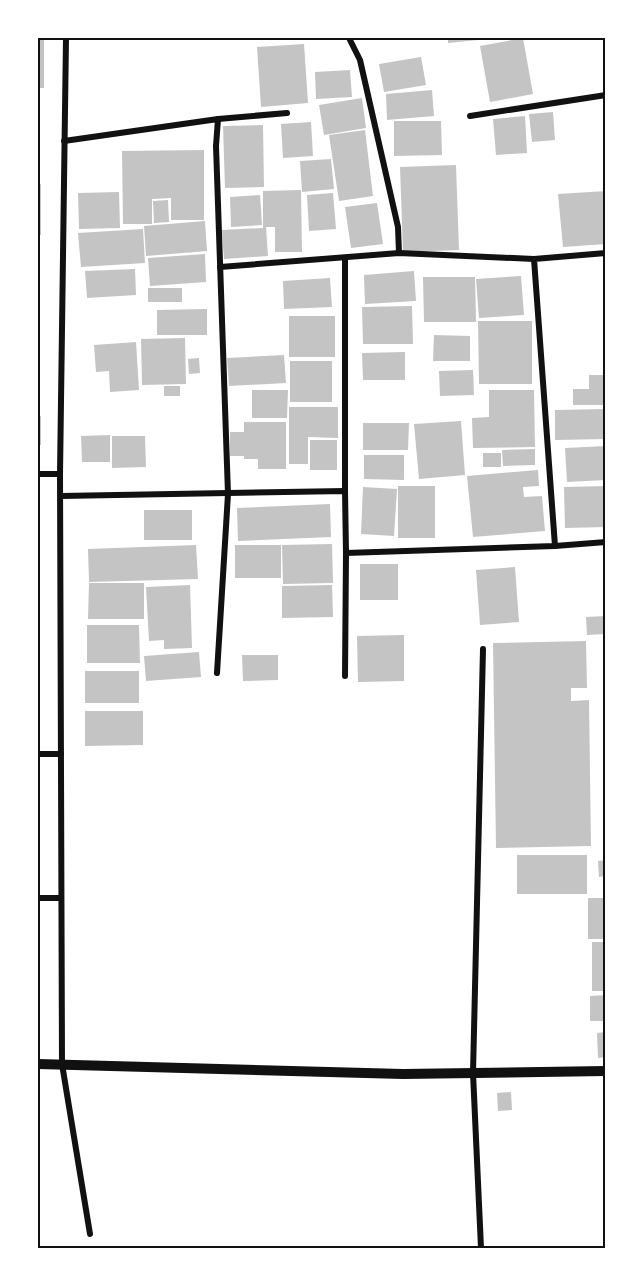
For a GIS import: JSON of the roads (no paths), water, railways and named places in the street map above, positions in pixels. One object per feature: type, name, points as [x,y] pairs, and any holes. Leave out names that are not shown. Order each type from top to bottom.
[{"type":"street","points":[[66,38],[60,474],[62,1064],[90,1234]]},
{"type":"street","points":[[349,38],[360,60],[398,227],[399,253]]},
{"type":"street","points":[[470,116],[606,95]]},
{"type":"street","points":[[64,141],[218,119],[287,113]]},
{"type":"street","points":[[217,673],[228,494],[216,146],[218,119]]},
{"type":"street","points":[[220,267],[399,253],[534,259],[606,253]]},
{"type":"street","points":[[345,258],[345,676]]},
{"type":"street","points":[[534,259],[555,546]]},
{"type":"street","points":[[38,474],[60,474]]},
{"type":"street","points":[[61,496],[345,491]]},
{"type":"street","points":[[346,553],[555,546],[606,542]]},
{"type":"street","points":[[481,1248],[473,1073],[483,649]]},
{"type":"street","points":[[38,754],[61,754]]},
{"type":"street","points":[[38,898],[61,898]]},
{"type":"street","points":[[38,1064],[403,1074],[606,1071]]}]
